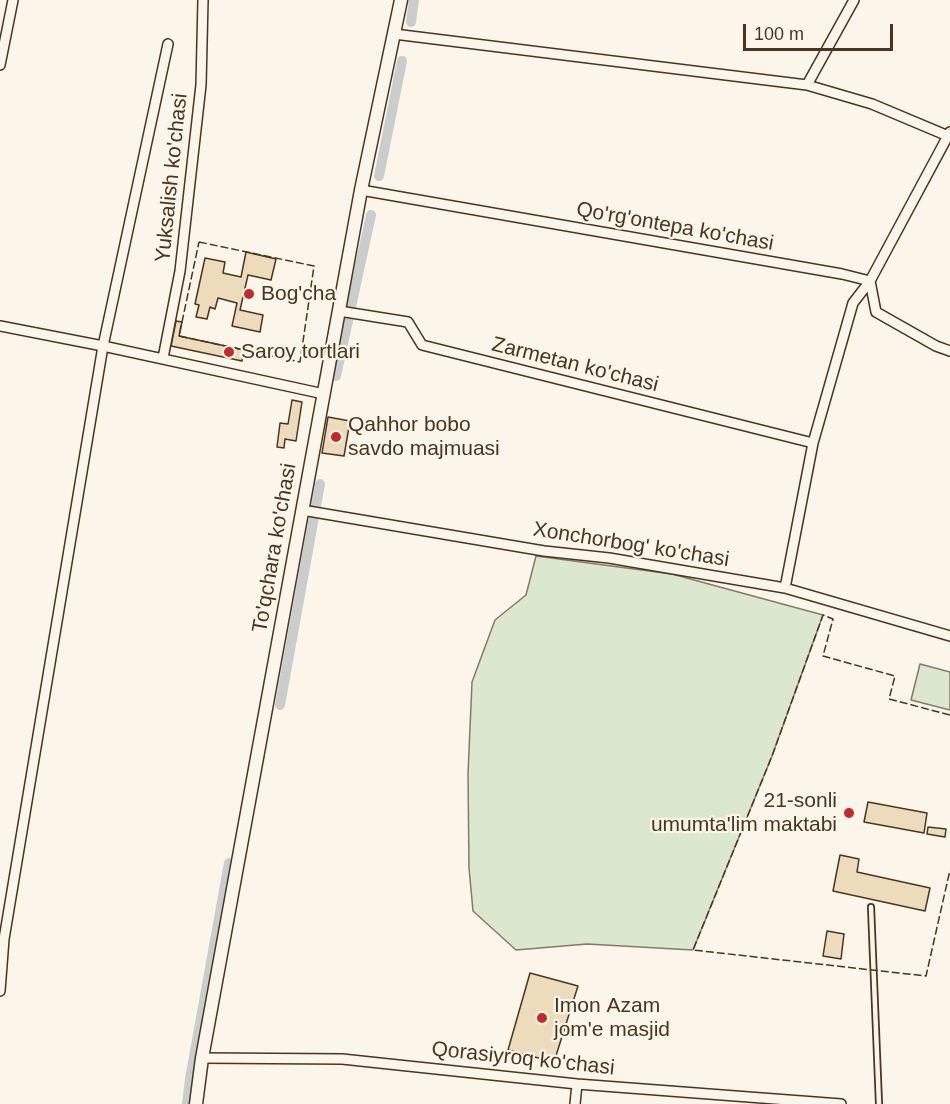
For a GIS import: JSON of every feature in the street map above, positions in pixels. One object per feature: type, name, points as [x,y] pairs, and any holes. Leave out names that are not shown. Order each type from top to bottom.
[{"type":"street","points":[[0,64],[13,0]]},
{"type":"street","name":"Yuksalish ko'chasi","points":[[163,358],[180,271],[200,97],[203,0]]},
{"type":"street","name":"To'qchara ko'chasi","points":[[196,1104],[202,1058],[361,190],[401,0]]},
{"type":"street","points":[[807,85],[854,0]]},
{"type":"street","points":[[394,34],[807,85],[872,104],[949,134],[870,281],[854,303],[813,443],[785,588]]},
{"type":"street","points":[[0,991],[2,939],[103,346],[168,44]]},
{"type":"street","name":"Qo'rg'ontepa ko'chasi","points":[[361,190],[843,274],[870,281]]},
{"type":"street","points":[[870,281],[876,312],[936,346],[950,351]]},
{"type":"street","name":"Zarmetan ko'chasi","points":[[339,311],[408,322],[422,345],[813,443]]},
{"type":"street","points":[[0,326],[163,358],[324,394]]},
{"type":"street","name":"Xonchorbog' ko'chasi","points":[[302,510],[544,551],[609,558],[785,588],[950,636]]},
{"type":"street","name":"Qorasiyroq ko'chasi","points":[[202,1058],[342,1059],[576,1084],[841,1104]]},
{"type":"street","points":[[575,1104],[576,1084]]},
{"type":"lane","points":[[871,907],[879,1104]]},
{"type":"green space","points":[[536,556],[672,574],[823,615],[772,756],[693,950],[587,944],[516,950],[473,911],[469,868],[468,774],[472,682],[495,620],[526,595]]},
{"type":"green space","points":[[920,664],[950,672],[950,710],[911,700]]},
{"type":"building","points":[[246,252],[276,259],[271,280],[248,275],[240,310],[263,315],[260,332],[232,326],[237,303],[218,298],[215,309],[210,307],[207,319],[196,317],[199,305],[195,304],[205,258],[225,262],[223,273],[241,277]]},
{"type":"building","points":[[176,321],[182,322],[179,336],[244,350],[242,361],[171,346]]},
{"type":"building","points":[[292,400],[302,402],[296,441],[285,439],[284,448],[277,447],[280,423],[288,424]]},
{"type":"building","name":"Qahhor bobo savdo majmuasi","points":[[328,417],[350,421],[344,456],[322,453]]},
{"type":"building","points":[[868,802],[927,813],[924,833],[864,822]]},
{"type":"building","points":[[928,827],[946,829],[945,837],[927,834]]},
{"type":"building","points":[[840,855],[859,859],[857,872],[930,888],[925,911],[833,891]]},
{"type":"building","points":[[827,931],[844,934],[841,959],[823,956]]},
{"type":"building","name":"Imon Azam jom'e masjid","points":[[530,973],[578,986],[554,1062],[508,1050]]},
{"type":"waterway","points":[[411,22],[414,0]]},
{"type":"waterway","points":[[379,176],[402,61]]},
{"type":"waterway","points":[[336,376],[371,215]]},
{"type":"waterway","points":[[280,705],[320,484]]},
{"type":"waterway","points":[[187,1104],[229,863]]},
{"type":"fence","points":[[199,242],[314,266],[300,362],[179,336],[199,242]]},
{"type":"fence","points":[[950,715],[889,699],[895,676],[823,656],[833,619],[823,615],[772,756],[693,950],[926,976],[950,870]]},
{"type":"place","name":"Bog'cha","points":[[249,294]]},
{"type":"place","name":"Saroy tortlari","points":[[229,352]]},
{"type":"place","name":"Qahhor bobo savdo majmuasi","points":[[336,437]]},
{"type":"place","name":"21-sonli umumta'lim maktabi","points":[[849,813]]},
{"type":"place","name":"Imon Azam jom'e masjid","points":[[542,1018]]}]
